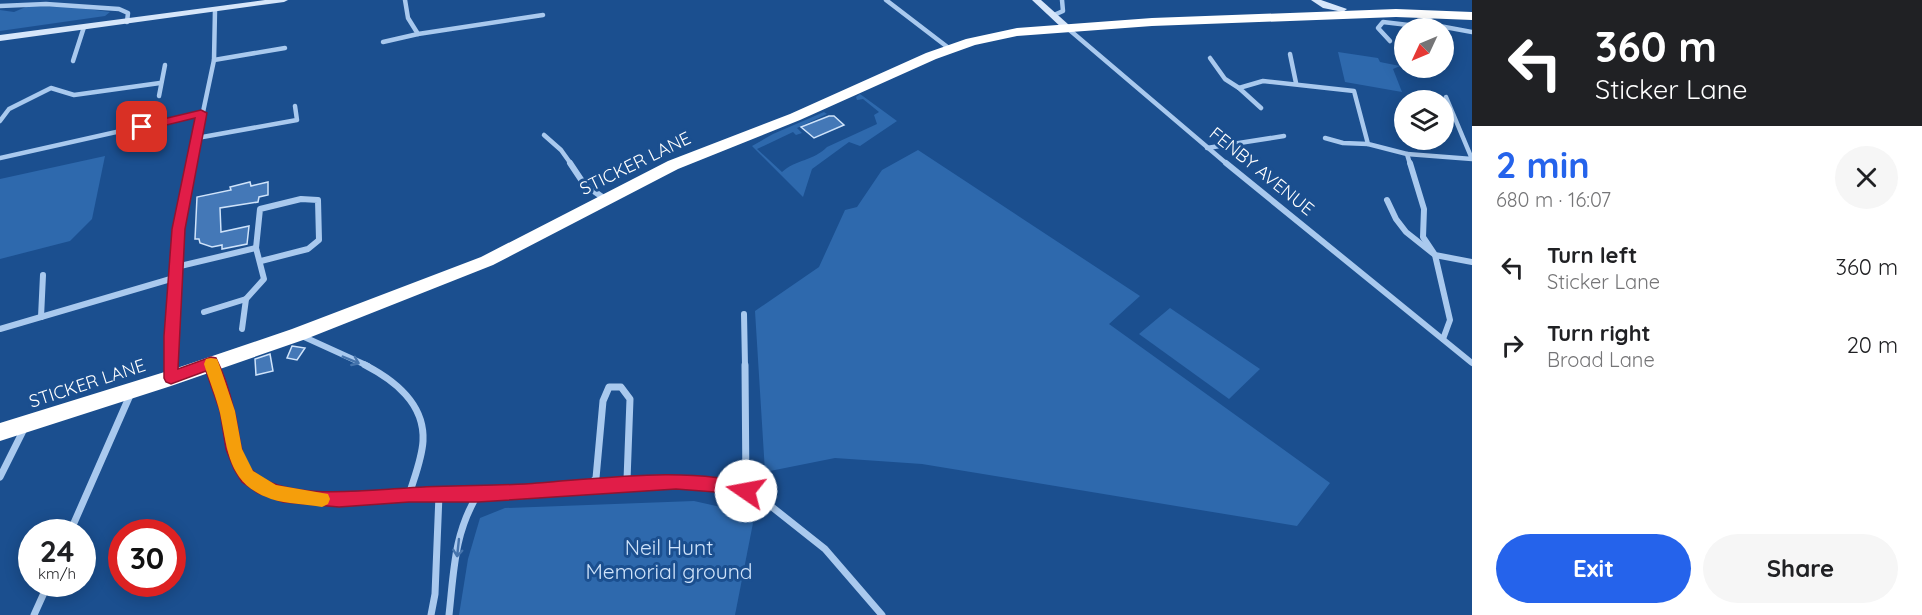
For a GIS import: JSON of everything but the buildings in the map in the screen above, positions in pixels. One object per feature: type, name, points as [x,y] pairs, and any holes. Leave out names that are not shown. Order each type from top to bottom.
[{"type":"highway","name":"STICKER LANE","points":[[1326,14],[1342,9],[1416,7],[1469,14]]},
{"type":"highway","name":"STICKER LANE","points":[[0,432],[171,378],[299,334],[487,261],[673,165],[806,112],[950,49],[997,35],[1066,27],[1326,14],[1469,14]]},
{"type":"street","points":[[171,378],[174,278],[179,229],[201,113],[214,60],[215,10],[209,0]]},
{"type":"street","points":[[0,38],[284,0]]},
{"type":"street","points":[[405,0],[404,5],[412,29],[418,34]]},
{"type":"street","points":[[886,0],[950,49]]},
{"type":"street","name":"FENBY AVENUE","points":[[1036,0],[1207,148],[1472,363]]},
{"type":"street","points":[[1054,15],[1063,11],[1062,0]]},
{"type":"street","points":[[1310,0],[1326,14]]},
{"type":"street","points":[[1315,0],[1326,6],[1342,9]]},
{"type":"street","points":[[0,6],[46,4],[119,9],[128,13],[127,22]]},
{"type":"street","points":[[1426,18],[1460,17],[1469,14]]},
{"type":"street","points":[[383,42],[418,34],[543,15]]},
{"type":"street","points":[[1390,41],[1378,28],[1381,24],[1394,25]]},
{"type":"street","points":[[73,61],[84,27]]},
{"type":"street","points":[[1454,27],[1472,32]]},
{"type":"street","points":[[214,60],[285,48]]},
{"type":"street","points":[[1290,54],[1296,84]]},
{"type":"street","points":[[1210,58],[1225,79],[1261,108]]},
{"type":"street","points":[[159,96],[165,65]]},
{"type":"street","points":[[1239,88],[1263,81],[1354,91],[1368,144]]},
{"type":"street","points":[[0,109],[9,109],[51,88],[74,96],[160,83]]},
{"type":"street","points":[[197,138],[297,120],[295,106]]},
{"type":"street","points":[[0,121],[9,109]]},
{"type":"street","points":[[0,158],[201,113]]},
{"type":"street","points":[[1325,138],[1343,143],[1368,144],[1407,154],[1472,159],[1454,116]]},
{"type":"street","points":[[544,135],[561,150],[584,184],[605,200]]},
{"type":"street","points":[[1207,148],[1284,136]]},
{"type":"street","points":[[1407,154],[1424,209],[1423,237],[1435,255],[1450,320],[1443,339]]},
{"type":"street","points":[[204,312],[246,299],[264,279],[256,248],[260,209],[301,199],[318,200],[319,240],[308,249],[261,261]]},
{"type":"street","points":[[1388,200],[1394,219],[1405,233],[1435,255],[1472,262]]},
{"type":"street","points":[[176,267],[256,248]]},
{"type":"street","points":[[41,317],[43,275]]},
{"type":"street","points":[[0,329],[174,278]]},
{"type":"street","points":[[242,329],[246,299]]},
{"type":"street","points":[[744,314],[746,491]]},
{"type":"street","points":[[299,334],[330,351],[376,371],[399,385],[411,404],[422,430],[419,462],[409,495]]},
{"type":"street","points":[[211,363],[227,411],[234,449],[243,471],[252,481],[264,488],[283,495],[339,500],[676,482],[715,485],[746,491],[772,507],[825,549],[882,615]]},
{"type":"street","points":[[588,487],[596,478],[603,401],[609,387],[621,387],[630,399],[627,480],[632,484]]},
{"type":"street","points":[[76,519],[133,389]]},
{"type":"street","points":[[0,477],[26,425]]},
{"type":"street","points":[[449,615],[458,541],[465,515],[478,494]]},
{"type":"street","points":[[431,615],[435,594],[439,495]]},
{"type":"street","points":[[34,615],[42,597]]},
{"type":"green space","points":[[28,6],[72,7],[110,12],[105,16],[0,31],[0,10],[14,12]]},
{"type":"green space","points":[[1338,52],[1378,58],[1380,62],[1394,65],[1394,78],[1397,78],[1401,90],[1394,91],[1345,82]]},
{"type":"green space","points":[[860,94],[897,121],[860,146],[849,142],[812,169],[803,197],[752,146],[773,134],[824,112],[827,114],[797,128],[802,133],[796,135],[793,132],[757,149],[782,172],[817,155],[827,147],[877,124],[874,115],[879,112],[863,99],[857,100],[856,97]]},
{"type":"green space","points":[[918,150],[1140,296],[1109,324],[1330,483],[1297,526],[922,464],[835,458],[765,472],[755,311],[819,267],[845,210],[857,207],[882,170]]},
{"type":"green space","points":[[105,156],[92,219],[70,241],[0,259],[0,179]]},
{"type":"green space","points":[[1170,308],[1260,369],[1229,399],[1139,334]]},
{"type":"green space","name":"Neil Hunt Memorial ground","points":[[694,501],[743,512],[753,523],[735,615],[459,615],[468,559],[480,518],[505,508]]},
{"type":"slow traffic","points":[[211,364],[220,384],[234,449],[239,464],[247,476],[273,492],[322,499]]},
{"type":"route","points":[[142,127],[201,113],[179,229],[174,278],[171,378],[211,363],[220,384],[239,464],[252,481],[283,495],[339,500],[676,482],[715,485],[746,491]]}]
